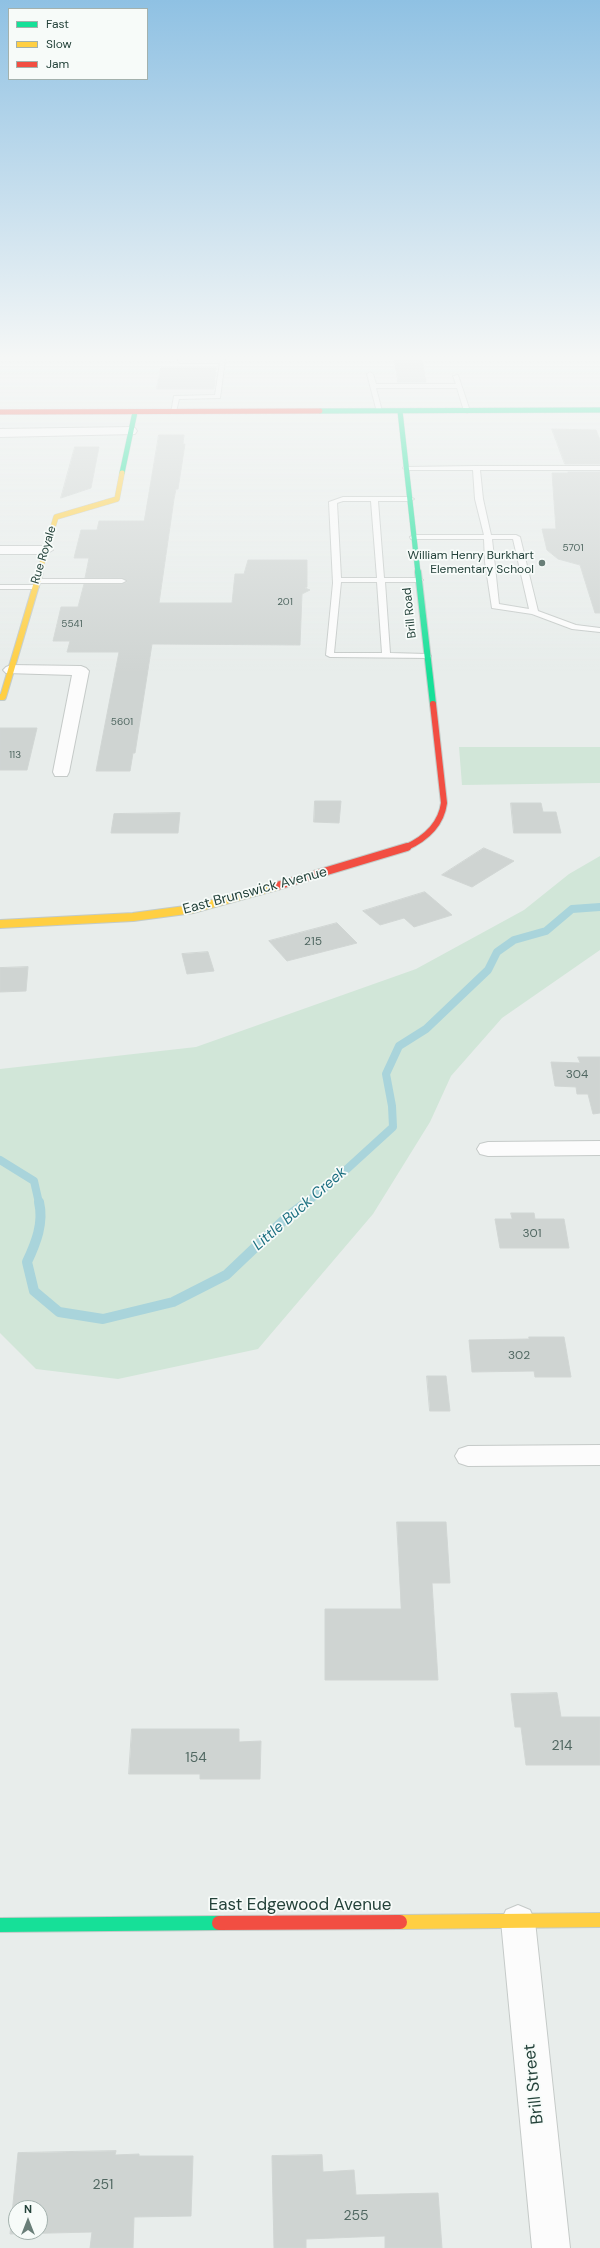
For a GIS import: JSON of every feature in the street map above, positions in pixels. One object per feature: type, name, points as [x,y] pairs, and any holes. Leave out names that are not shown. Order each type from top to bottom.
[{"type":"street","name":"Rue Royale","points":[[0,697],[3,697],[56,517],[117,499],[124,465]]},
{"type":"street","name":"Brill Road","points":[[406,465],[440,765]]},
{"type":"street","points":[[0,550],[46,550]]},
{"type":"street","points":[[11,670],[81,671],[61,772]]},
{"type":"street","name":"East Brunswick Avenue","points":[[0,924],[133,918],[193,909],[230,900],[406,848],[429,833],[442,817],[444,803],[440,765]]},
{"type":"street","points":[[488,1149],[600,1148]]},
{"type":"street","points":[[468,1456],[600,1455]]},
{"type":"street","name":"East Edgewood Avenue","points":[[0,1925],[600,1920]]},
{"type":"street","name":"Brill Street","points":[[518,1921],[551,2248]]},
{"type":"lane","points":[[406,468],[600,468]]},
{"type":"lane","points":[[476,468],[479,499],[488,537],[488,562],[495,606],[534,612],[575,627],[600,630]]},
{"type":"lane","points":[[410,499],[343,499],[333,502],[337,580],[330,655],[427,656]]},
{"type":"lane","points":[[374,499],[375,538],[382,580],[386,655]]},
{"type":"lane","points":[[414,537],[516,537],[534,612]]},
{"type":"lane","points":[[337,580],[419,580]]},
{"type":"lane","points":[[0,587],[36,584],[122,581]]},
{"type":"green space","points":[[459,747],[600,747],[600,783],[462,785]]},
{"type":"green space","points":[[600,856],[600,950],[502,1018],[451,1076],[430,1122],[373,1214],[258,1349],[118,1379],[36,1369],[0,1333],[0,1069],[196,1047],[416,969],[524,910],[569,874]]},
{"type":"building","points":[[70,465],[96,465],[91,488],[61,498]]},
{"type":"building","points":[[154,465],[182,465],[178,489],[176,489],[174,499],[159,603],[232,603],[235,574],[244,574],[248,560],[307,560],[307,587],[305,588],[310,590],[302,594],[300,645],[152,644],[135,753],[133,753],[130,771],[96,771],[119,652],[67,652],[70,641],[53,641],[61,607],[78,607],[84,584],[122,584],[127,582],[122,578],[85,578],[89,558],[74,558],[81,530],[97,530],[99,521],[144,521]]},
{"type":"building","points":[[600,472],[600,613],[595,613],[580,565],[558,559],[547,550],[542,529],[556,529],[552,473]]},
{"type":"building","points":[[0,728],[37,728],[27,770],[0,770]]},
{"type":"building","points":[[315,801],[341,801],[339,823],[314,822]]},
{"type":"building","points":[[511,803],[541,803],[543,812],[556,812],[561,833],[514,833]]},
{"type":"building","points":[[180,813],[178,833],[111,833],[114,814]]},
{"type":"building","points":[[484,848],[514,861],[472,887],[442,875]]},
{"type":"building","points":[[425,892],[452,915],[414,927],[404,918],[380,925],[363,911]]},
{"type":"building","points":[[337,923],[357,943],[287,961],[269,941]]},
{"type":"building","points":[[208,952],[214,971],[187,974],[182,954]]},
{"type":"building","points":[[28,967],[26,991],[0,992],[0,968]]},
{"type":"building","points":[[578,1057],[600,1057],[600,1113],[593,1114],[588,1094],[577,1094],[576,1087],[555,1086],[551,1062],[580,1063]]},
{"type":"building","points":[[511,1213],[534,1213],[535,1219],[564,1219],[569,1248],[500,1248],[495,1219],[512,1219]]},
{"type":"building","points":[[529,1337],[564,1337],[571,1377],[535,1377],[534,1371],[472,1372],[469,1340],[529,1339]]},
{"type":"building","points":[[427,1376],[446,1376],[450,1411],[430,1411]]},
{"type":"building","points":[[397,1522],[446,1522],[450,1583],[432,1583],[438,1680],[325,1680],[325,1609],[401,1609]]},
{"type":"building","points":[[557,1693],[561,1717],[600,1717],[600,1765],[526,1765],[521,1727],[515,1727],[511,1694]]},
{"type":"building","points":[[132,1729],[239,1729],[239,1742],[261,1741],[260,1779],[200,1779],[200,1774],[129,1774]]},
{"type":"building","points":[[116,2151],[115,2155],[139,2154],[139,2156],[193,2156],[191,2216],[134,2217],[133,2248],[90,2248],[92,2232],[48,2233],[48,2200],[13,2200],[18,2153]]},
{"type":"building","points":[[322,2155],[323,2172],[354,2170],[356,2195],[438,2193],[442,2248],[385,2248],[385,2236],[306,2239],[306,2248],[274,2248],[272,2156]]},
{"type":"waterway","name":"Little Buck Creek","points":[[306,1203],[336,1179],[393,1127],[392,1106],[386,1074],[399,1046],[426,1029],[488,970],[497,952],[514,940],[546,931],[572,909],[600,907]]},
{"type":"waterway","name":"Little Buck Creek","points":[[0,1160],[34,1181],[39,1203]]},
{"type":"waterway","name":"Little Buck Creek","points":[[39,1202],[40,1225],[27,1262],[34,1291],[59,1312],[103,1319],[173,1302],[226,1275],[286,1218],[307,1202]]},
{"type":"traffic: fast","points":[[122,473],[124,465]]},
{"type":"traffic: fast","points":[[406,465],[433,704]]},
{"type":"traffic: fast","points":[[0,1925],[219,1923]]},
{"type":"traffic: slow","points":[[0,697],[3,697],[56,517],[117,499],[122,473]]},
{"type":"traffic: slow","points":[[0,924],[133,917],[193,909],[277,886]]},
{"type":"traffic: slow","points":[[400,1922],[600,1920]]},
{"type":"traffic: jam","points":[[277,886],[406,848],[426,836],[437,825],[443,811],[444,803],[433,704]]},
{"type":"traffic: jam","points":[[219,1923],[400,1922]]},
{"type":"place","name":"William Henry Burkhart Elementary School","points":[[542,563]]}]
